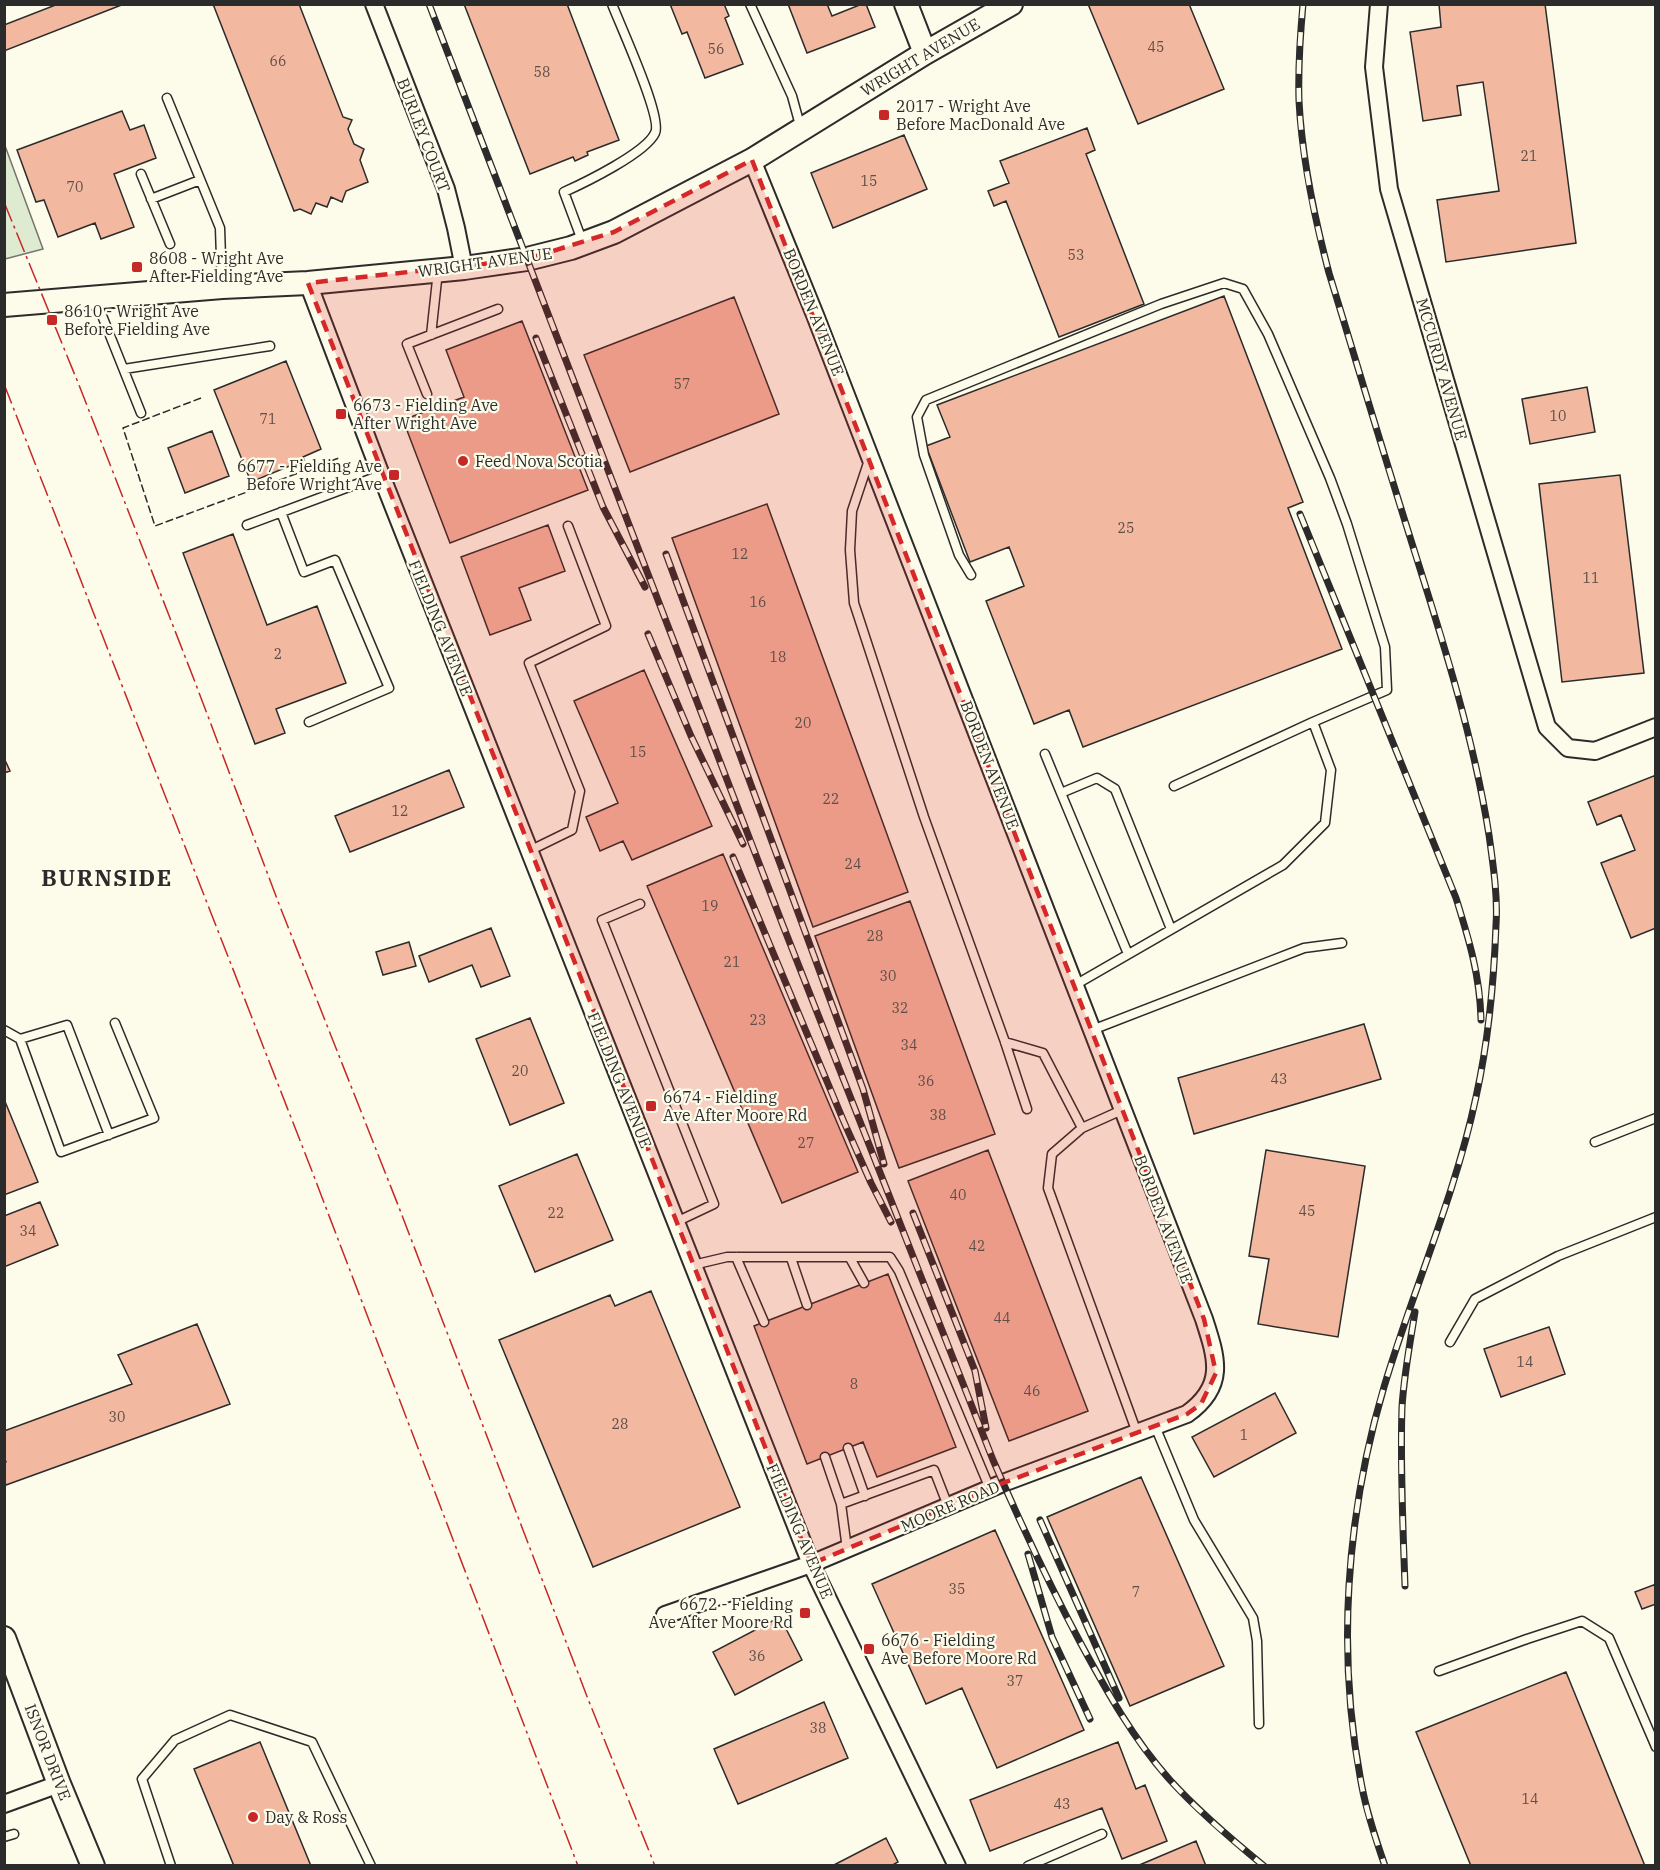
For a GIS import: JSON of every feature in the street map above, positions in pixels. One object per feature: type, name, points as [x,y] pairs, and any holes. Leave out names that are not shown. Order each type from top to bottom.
[{"type":"main road","points":[[906,4],[925,53]]},
{"type":"main road","name":"WRIGHT AVENUE","points":[[4,305],[222,287],[308,283],[438,271],[527,259],[583,244],[614,232],[752,160],[925,53],[1011,4]]},
{"type":"main road","name":"ISNOR DRIVE","points":[[4,1638],[59,1784],[93,1866]]},
{"type":"street","name":"BURLEY COURT","points":[[374,4],[446,189],[464,268]]},
{"type":"street","name":"MCCURDY AVENUE","points":[[1379,4],[1374,67],[1389,189],[1547,727],[1568,748],[1595,751],[1656,727]]},
{"type":"street","name":"BORDEN AVENUE","points":[[752,160],[870,456],[1204,1319],[1213,1348],[1216,1373]]},
{"type":"street","name":"FIELDING AVENUE","points":[[308,283],[381,475],[811,1564],[957,1866]]},
{"type":"street","name":"MOORE ROAD","points":[[665,1615],[811,1564],[990,1489],[1187,1414],[1201,1404],[1216,1373]]},
{"type":"street","points":[[4,1804],[59,1784]]},
{"type":"lane","points":[[583,244],[564,192],[595,178],[645,146],[655,134],[657,124],[641,74],[612,4]]},
{"type":"lane","points":[[750,4],[792,96],[801,130]]},
{"type":"lane","points":[[167,98],[220,228],[222,287]]},
{"type":"lane","points":[[141,174],[170,244]]},
{"type":"lane","points":[[151,199],[200,180]]},
{"type":"lane","points":[[431,335],[438,271]]},
{"type":"lane","points":[[971,575],[959,555],[924,455],[917,417],[926,400],[1161,304],[1224,283],[1244,289],[1268,334],[1330,478],[1347,524],[1385,647],[1387,690],[1174,786]]},
{"type":"lane","points":[[95,298],[141,413]]},
{"type":"lane","points":[[427,394],[407,344],[498,309]]},
{"type":"lane","points":[[124,369],[270,346]]},
{"type":"lane","points":[[870,456],[852,511],[850,550],[854,603],[924,817],[1027,1109]]},
{"type":"lane","points":[[247,525],[381,475]]},
{"type":"lane","points":[[281,512],[304,572],[335,560],[389,688],[309,722]]},
{"type":"lane","points":[[529,851],[572,830],[580,791],[529,663],[606,626],[568,526]]},
{"type":"lane","points":[[1075,985],[1283,865],[1325,822],[1331,770],[1313,722]]},
{"type":"lane","points":[[1045,754],[1128,954]]},
{"type":"lane","points":[[1061,793],[1097,778],[1115,789],[1171,929]]},
{"type":"lane","points":[[640,904],[602,920],[714,1204],[676,1222]]},
{"type":"lane","points":[[1092,1030],[1304,948],[1342,943]]},
{"type":"lane","points":[[4,1030],[20,1039],[61,1152],[154,1118],[114,1023]]},
{"type":"lane","points":[[20,1039],[67,1025],[109,1135]]},
{"type":"lane","points":[[1005,1042],[1043,1053],[1082,1128]]},
{"type":"lane","points":[[1122,1110],[1082,1128],[1052,1154],[1048,1188],[1137,1432]]},
{"type":"lane","points":[[1595,1142],[1656,1118]]},
{"type":"lane","points":[[1450,1342],[1475,1299],[1558,1256],[1656,1217]]},
{"type":"lane","points":[[693,1265],[727,1257],[890,1257],[899,1271],[990,1489]]},
{"type":"lane","points":[[736,1257],[764,1322]]},
{"type":"lane","points":[[791,1257],[807,1305]]},
{"type":"lane","points":[[850,1258],[864,1283]]},
{"type":"lane","points":[[1155,1426],[1194,1520],[1253,1618],[1257,1641],[1259,1724]]},
{"type":"lane","points":[[848,1448],[865,1496]]},
{"type":"lane","points":[[825,1457],[841,1504],[847,1549]]},
{"type":"lane","points":[[841,1504],[933,1470],[948,1506]]},
{"type":"lane","points":[[1440,1671],[1582,1621],[1609,1638],[1656,1747]]},
{"type":"lane","points":[[171,1866],[142,1779],[175,1740],[230,1715],[312,1742],[372,1866]]},
{"type":"lane","points":[[4,1837],[14,1834]]},
{"type":"lane","points":[[1028,1866],[1102,1834]]},
{"type":"highlighted area","points":[[752,160],[1204,1319],[1216,1373],[1201,1404],[1187,1414],[1003,1483],[811,1564],[308,283],[527,259],[614,232]]},
{"type":"green space","points":[[4,143],[43,249],[5,259],[4,259]]},
{"type":"building","points":[[58,4],[124,4],[4,51],[4,25]]},
{"type":"building","points":[[213,4],[299,4],[343,117],[352,120],[348,129],[354,144],[364,149],[360,160],[368,182],[346,191],[342,202],[331,197],[327,207],[316,203],[311,214],[300,209],[294,211]]},
{"type":"building","points":[[464,4],[567,4],[619,140],[587,152],[588,155],[575,161],[573,157],[530,174]]},
{"type":"building","points":[[670,4],[724,4],[729,16],[725,18],[743,64],[705,78],[687,32],[682,34]]},
{"type":"building","points":[[788,4],[827,4],[832,16],[866,4],[875,27],[807,53]]},
{"type":"building","points":[[1088,4],[1189,4],[1224,89],[1138,124]]},
{"type":"building","points":[[1439,4],[1545,4],[1576,243],[1446,262],[1437,200],[1499,191],[1483,82],[1457,86],[1461,115],[1423,121],[1410,32],[1441,27]]},
{"type":"building","points":[[122,111],[130,130],[144,125],[156,158],[114,174],[134,227],[101,239],[95,223],[58,237],[44,200],[36,202],[17,150]]},
{"type":"building","points":[[1087,128],[1095,150],[1086,154],[1144,304],[1059,337],[1006,201],[994,206],[988,191],[1009,183],[1000,161]]},
{"type":"building","points":[[904,135],[927,189],[833,228],[811,173]]},
{"type":"building","points":[[1224,296],[1303,502],[1288,508],[1342,649],[1083,747],[1069,710],[1034,724],[986,601],[1024,586],[1009,547],[970,562],[926,446],[950,437],[937,405]]},
{"type":"building","points":[[734,297],[779,414],[630,472],[584,355]]},
{"type":"building","points":[[522,321],[588,490],[450,543],[403,420],[464,397],[446,350]]},
{"type":"building","points":[[286,361],[321,449],[303,457],[304,460],[251,482],[214,390]]},
{"type":"building","points":[[1587,387],[1595,432],[1530,444],[1522,399]]},
{"type":"building","points":[[212,431],[229,476],[185,493],[168,448]]},
{"type":"building","points":[[1620,475],[1644,673],[1562,682],[1539,484]]},
{"type":"building","points":[[767,504],[908,892],[813,927],[672,538]]},
{"type":"building","points":[[548,525],[565,571],[519,588],[531,620],[490,635],[461,557]]},
{"type":"building","points":[[233,534],[267,625],[317,606],[346,683],[276,709],[285,733],[255,744],[183,553]]},
{"type":"building","points":[[644,670],[712,826],[632,860],[623,841],[600,851],[586,817],[618,803],[574,701]]},
{"type":"building","points":[[4,758],[10,771],[4,773]]},
{"type":"building","points":[[449,770],[464,807],[350,852],[335,816]]},
{"type":"building","points":[[1656,775],[1656,928],[1631,938],[1601,863],[1635,850],[1621,815],[1597,825],[1588,802]]},
{"type":"building","points":[[723,854],[858,1172],[782,1203],[647,886]]},
{"type":"building","points":[[910,901],[995,1134],[899,1168],[815,936]]},
{"type":"building","points":[[491,928],[510,976],[481,987],[472,965],[429,982],[419,956]]},
{"type":"building","points":[[409,942],[416,966],[383,975],[376,952]]},
{"type":"building","points":[[530,1018],[564,1103],[510,1125],[476,1039]]},
{"type":"building","points":[[1364,1024],[1381,1079],[1194,1134],[1178,1078]]},
{"type":"building","points":[[4,1099],[38,1182],[4,1195]]},
{"type":"building","points":[[988,1150],[1088,1411],[1009,1441],[908,1181]]},
{"type":"building","points":[[1266,1150],[1365,1166],[1338,1337],[1258,1324],[1269,1259],[1249,1256]]},
{"type":"building","points":[[577,1154],[613,1240],[535,1272],[499,1186]]},
{"type":"building","points":[[40,1202],[58,1245],[4,1267],[4,1216]]},
{"type":"building","points":[[888,1274],[956,1447],[877,1477],[863,1442],[807,1464],[754,1326]]},
{"type":"building","points":[[651,1291],[740,1507],[593,1567],[499,1340],[610,1295],[615,1306]]},
{"type":"building","points":[[197,1324],[230,1404],[6,1485],[4,1480],[4,1463],[6,1462],[4,1431],[132,1384],[118,1355]]},
{"type":"building","points":[[1549,1327],[1565,1374],[1501,1397],[1484,1349]]},
{"type":"building","points":[[1275,1393],[1296,1433],[1214,1477],[1192,1437]]},
{"type":"building","points":[[1141,1477],[1224,1666],[1130,1706],[1047,1517]]},
{"type":"building","points":[[995,1530],[1084,1730],[997,1768],[962,1688],[926,1704],[872,1584]]},
{"type":"building","points":[[1656,1584],[1656,1604],[1642,1609],[1635,1592]]},
{"type":"building","points":[[780,1617],[802,1660],[735,1695],[713,1652]]},
{"type":"building","points":[[1566,1672],[1645,1866],[1471,1866],[1416,1732]]},
{"type":"building","points":[[824,1702],[848,1758],[738,1804],[714,1749]]},
{"type":"building","name":"Day & Ross","points":[[260,1742],[311,1866],[234,1866],[194,1769]]},
{"type":"building","points":[[1118,1742],[1136,1789],[1145,1785],[1167,1841],[1122,1859],[1102,1808],[990,1851],[970,1800]]},
{"type":"building","points":[[886,1838],[898,1862],[891,1866],[832,1866]]},
{"type":"building","points":[[1196,1841],[1206,1866],[1137,1866]]},
{"type":"railway","points":[[429,4],[782,923],[1013,1506],[1080,1642],[1132,1731],[1181,1791],[1215,1825],[1264,1866]]},
{"type":"railway","points":[[1303,4],[1299,101],[1303,145],[1314,209],[1329,273],[1458,694],[1483,800],[1495,880],[1495,946],[1490,1011],[1476,1097],[1457,1170],[1384,1387],[1371,1436],[1353,1535],[1349,1586],[1349,1687],[1362,1787],[1385,1866]]},
{"type":"railway","points":[[536,338],[603,507],[645,587]]},
{"type":"railway","points":[[1300,514],[1456,898],[1476,973],[1481,1020]]},
{"type":"railway","points":[[666,554],[863,1089],[884,1164]]},
{"type":"railway","points":[[648,634],[691,736],[743,844]]},
{"type":"railway","points":[[733,857],[844,1122],[891,1222]]},
{"type":"railway","points":[[913,1213],[975,1371],[986,1428]]},
{"type":"railway","points":[[1405,1586],[1402,1407],[1415,1312]]},
{"type":"railway","points":[[1040,1520],[1119,1698]]},
{"type":"railway","points":[[1028,1554],[1052,1637],[1090,1719]]},
{"type":"fence","points":[[201,398],[123,428],[155,526],[339,458]]},
{"type":"power","points":[[4,202],[79,385],[588,1699],[655,1866]]},
{"type":"power","points":[[4,384],[310,1166],[578,1866]]},
{"type":"place","name":"2017 - Wright Ave Before MacDonald Ave","points":[[884,115]]},
{"type":"place","name":"8608 - Wright Ave After Fielding Ave","points":[[137,267]]},
{"type":"place","name":"8610 - Wright Ave Before Fielding Ave","points":[[52,320]]},
{"type":"place","name":"6673 - Fielding Ave After Wright Ave","points":[[341,414]]},
{"type":"place","name":"Feed Nova Scotia","points":[[463,461]]},
{"type":"place","name":"6677 - Fielding Ave Before Wright Ave","points":[[394,475]]},
{"type":"place","name":"6674 - Fielding Ave After Moore Rd","points":[[651,1106]]},
{"type":"place","name":"6672 - Fielding Ave After Moore Rd","points":[[805,1613]]},
{"type":"place","name":"6676 - Fielding Ave Before Moore Rd","points":[[869,1649]]},
{"type":"place","name":"Day & Ross","points":[[253,1817]]},
{"type":"district","name":"BURNSIDE","points":[[107,878]]}]
